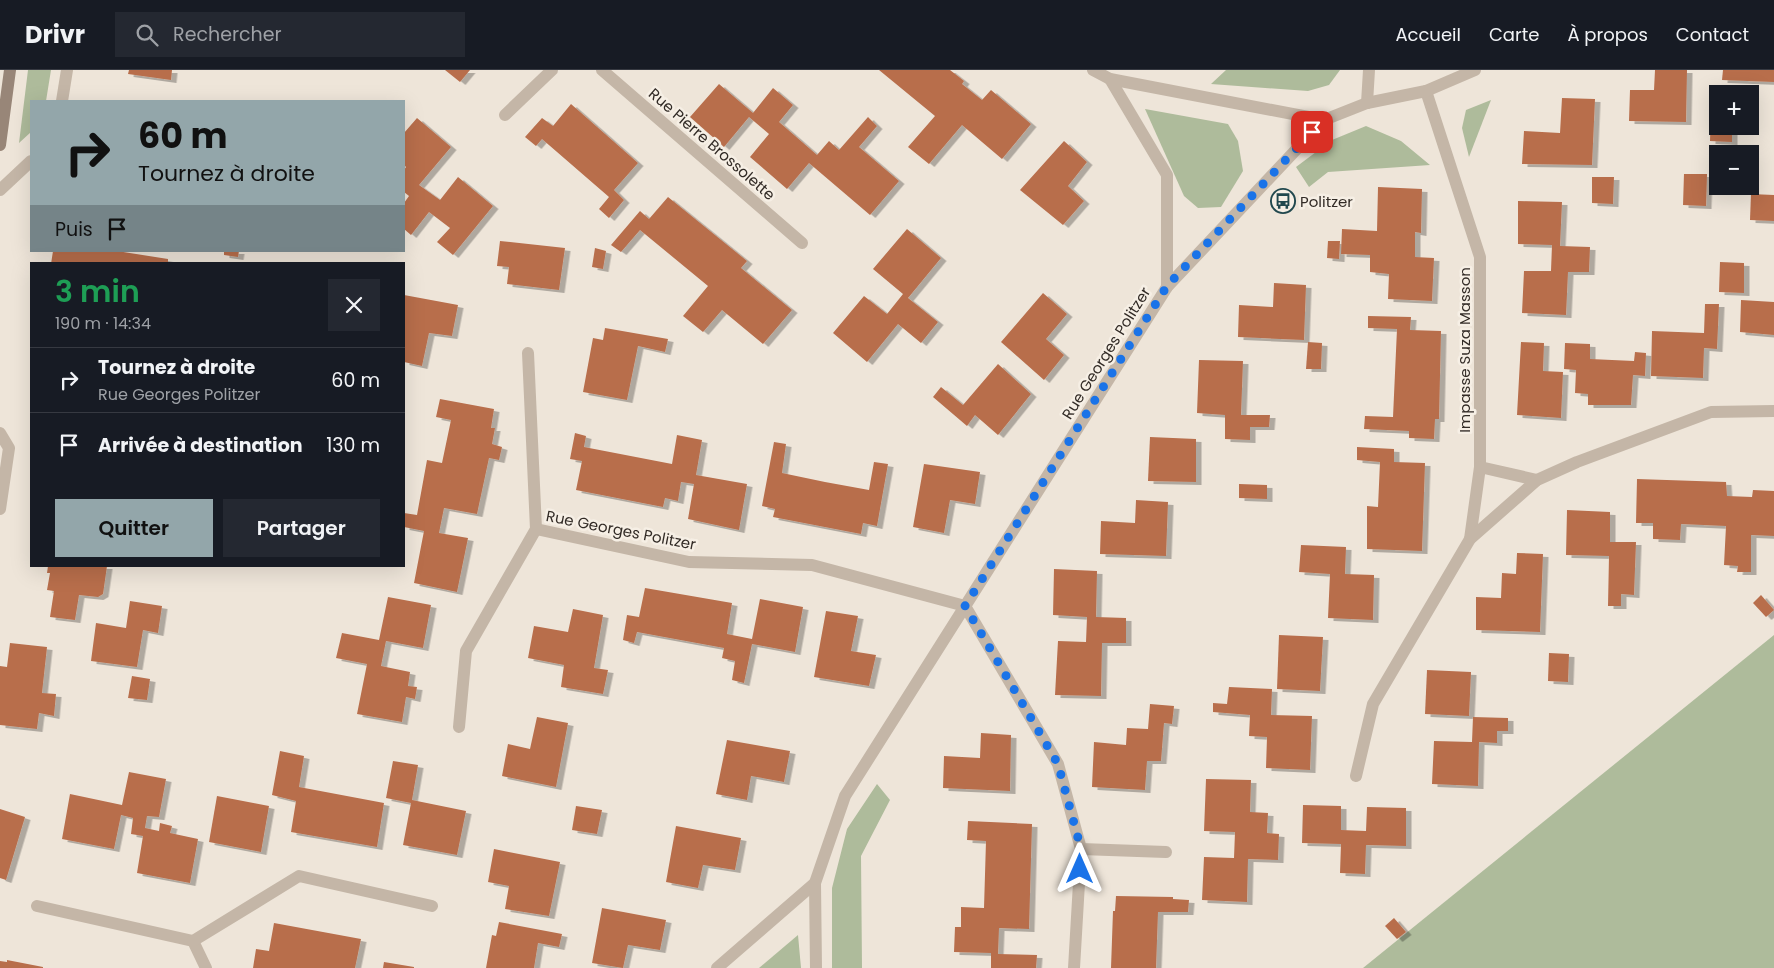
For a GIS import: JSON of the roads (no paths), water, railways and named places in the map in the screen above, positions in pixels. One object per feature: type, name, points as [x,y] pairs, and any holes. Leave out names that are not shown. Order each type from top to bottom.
[{"type":"main road","points":[[0,146],[10,70]]},
{"type":"street","points":[[62,100],[67,70]]},
{"type":"street","points":[[505,115],[552,70]]},
{"type":"street","name":"Rue Pierre Brossolette","points":[[602,70],[802,244]]},
{"type":"street","points":[[1093,70],[1110,80],[1324,120],[1367,103],[1426,91],[1475,70]]},
{"type":"street","points":[[1367,103],[1370,70]]},
{"type":"street","points":[[1110,80],[1167,175],[1167,286]]},
{"type":"street","name":"Impasse Suza Masson","points":[[1426,91],[1480,257],[1480,468],[1470,539]]},
{"type":"street","name":"Rue Georges Politzer","points":[[816,968],[815,884],[846,796],[1167,286],[1324,120]]},
{"type":"street","points":[[0,190],[30,162]]},
{"type":"street","name":"Rue Georges Politzer","points":[[459,728],[466,651],[536,530],[528,353]]},
{"type":"street","name":"Impasse Suza Masson","points":[[1356,776],[1373,704],[1470,539],[1537,480],[1577,462],[1711,412],[1774,411]]},
{"type":"street","points":[[0,433],[9,448],[0,509]]},
{"type":"street","points":[[1480,468],[1537,480]]},
{"type":"street","name":"Rue Georges Politzer","points":[[536,530],[688,562],[812,565],[965,606]]},
{"type":"street","points":[[965,606],[1058,764],[1081,849],[1074,968]]},
{"type":"street","points":[[1081,849],[1166,852]]},
{"type":"street","points":[[38,906],[193,941],[298,876],[432,906]]},
{"type":"street","points":[[717,968],[815,884]]},
{"type":"street","points":[[193,941],[206,968]]},
{"type":"place","name":"Politzer","points":[[1283,201]]}]
